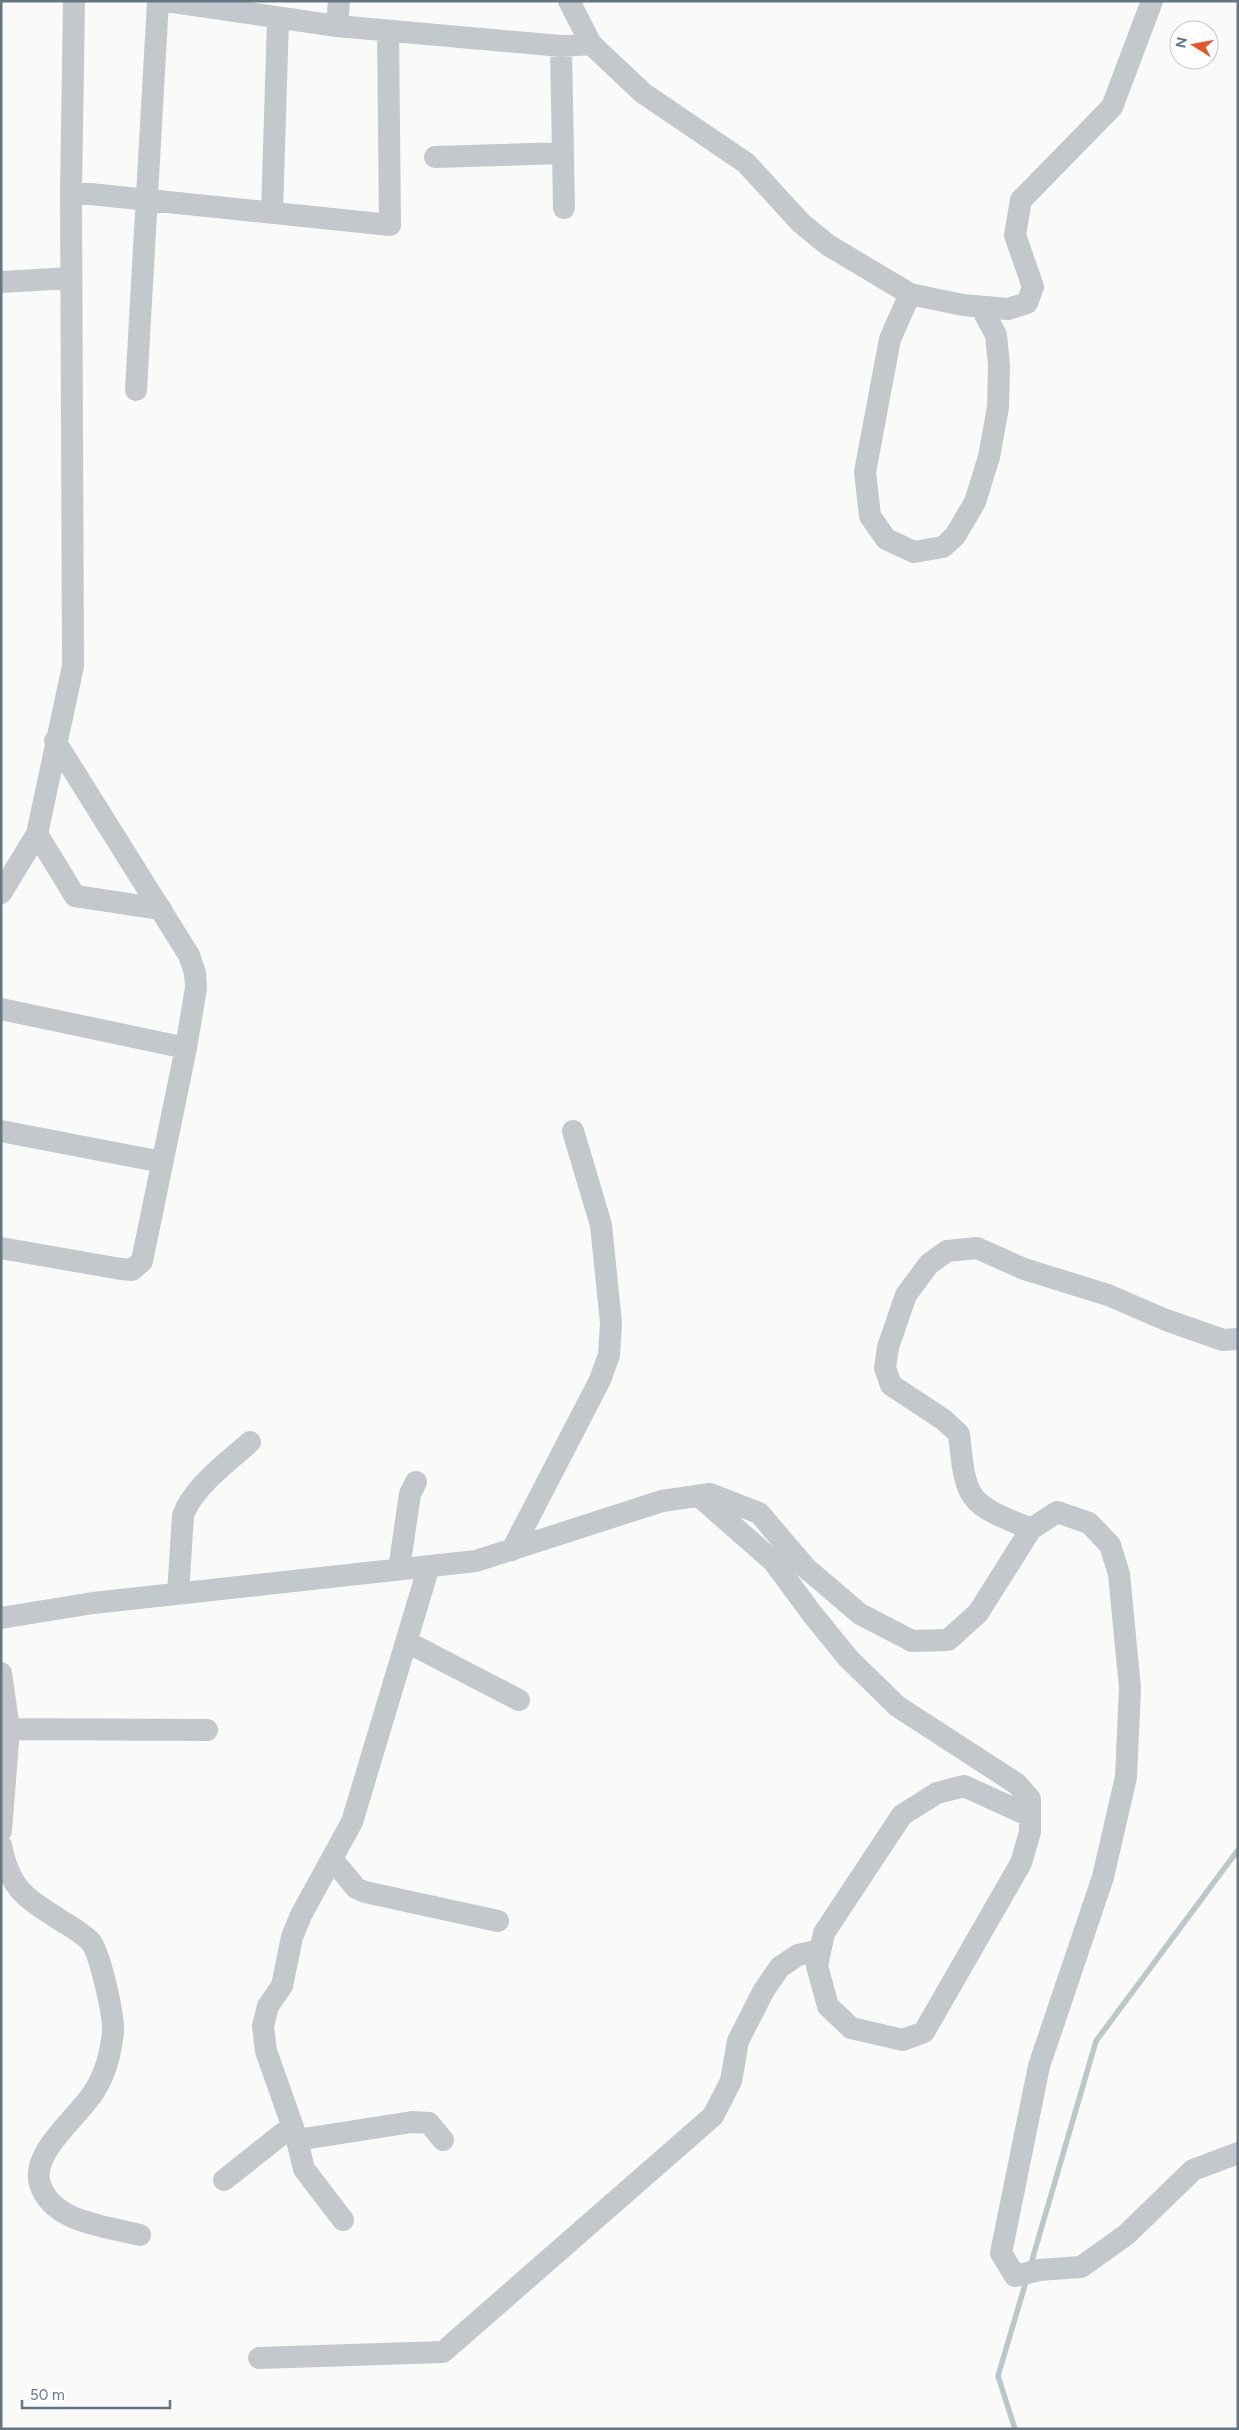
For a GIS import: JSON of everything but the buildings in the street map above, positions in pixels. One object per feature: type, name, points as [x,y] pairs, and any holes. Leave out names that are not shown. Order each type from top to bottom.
[{"type":"street","points":[[1,893],[37,834],[55,740],[73,666],[71,192],[74,1]]},
{"type":"street","points":[[337,26],[339,1]]},
{"type":"street","points":[[569,1],[592,44],[643,93],[746,163],[801,223],[828,245],[910,294],[980,307],[1008,310],[1027,303],[1034,287],[1016,235],[1021,200],[1112,107],[1152,1]]},
{"type":"street","points":[[136,390],[146,200],[171,2],[278,19],[337,26],[561,46],[592,44]]},
{"type":"street","points":[[272,212],[278,19]]},
{"type":"street","points":[[71,192],[390,225],[388,31]]},
{"type":"street","points":[[561,46],[564,208]]},
{"type":"street","points":[[435,157],[563,154]]},
{"type":"street","points":[[1,282],[71,278]]},
{"type":"street","points":[[910,294],[890,339],[865,472],[870,516],[886,539],[914,552],[943,547],[955,536],[975,502],[989,457],[998,407],[999,365],[996,335],[980,307]]},
{"type":"street","points":[[1,1248],[132,1270],[142,1261],[186,1048],[196,988],[195,973],[189,955],[55,740]]},
{"type":"street","points":[[37,834],[75,896],[161,910]]},
{"type":"street","points":[[1,1009],[186,1048]]},
{"type":"street","points":[[1,1131],[162,1162]]},
{"type":"street","points":[[512,1550],[600,1380],[609,1355],[611,1323],[601,1225],[573,1131]]},
{"type":"street","points":[[1030,1528],[997,1515],[976,1503],[964,1479],[960,1434],[944,1420],[891,1386],[885,1368],[888,1347],[906,1295],[929,1264],[946,1251],[977,1248],[1024,1269],[1108,1295],[1166,1320],[1223,1340],[1238,1339]]},
{"type":"street","points":[[178,1594],[183,1515],[187,1505],[212,1476],[250,1442]]},
{"type":"street","points":[[399,1569],[410,1494],[416,1482]]},
{"type":"street","points":[[1,1618],[93,1603],[476,1561],[662,1501],[710,1494],[759,1513],[806,1568],[853,1608],[912,1641],[948,1640],[978,1612],[1030,1528],[1058,1512],[1089,1523],[1110,1545],[1119,1574],[1130,1688],[1126,1777],[1103,1877],[1039,2066],[1002,2254],[1015,2276],[1039,2270],[1081,2267],[1126,2234],[1193,2170],[1238,2153]]},
{"type":"street","points":[[699,1496],[773,1561],[848,1658],[897,1706],[1017,1784],[1030,1799],[1030,1816],[1030,1832],[1021,1863],[924,2032],[903,2040],[851,2028],[828,2006],[816,1966],[824,1932],[902,1815],[937,1793],[964,1786],[1030,1816]]},
{"type":"street","points":[[343,2220],[304,2169],[295,2133],[266,2051],[263,2026],[268,2006],[282,1986],[292,1937],[301,1915],[352,1822],[429,1566]]},
{"type":"street","points":[[406,1642],[520,1700]]},
{"type":"street","points":[[1,1673],[9,1729],[1,1831]]},
{"type":"street","points":[[9,1729],[207,1730]]},
{"type":"street","points":[[1,1845],[5,1866],[13,1883],[31,1901],[91,1942],[111,2009],[113,2032],[107,2059],[95,2090],[46,2151],[38,2170],[40,2186],[53,2205],[70,2216],[140,2235]]},
{"type":"street","points":[[332,1859],[356,1888],[365,1892],[498,1921]]},
{"type":"street","points":[[258,2358],[443,2352],[713,2116],[730,2081],[738,2040],[764,1990],[780,1967],[798,1955],[820,1950]]},
{"type":"street","points":[[224,2180],[295,2133],[412,2122],[429,2123],[443,2140]]},
{"type":"waterway","points":[[1030,2267],[1096,2041],[1238,1850]]},
{"type":"waterway","points":[[1015,2429],[998,2376],[1027,2278]]}]
